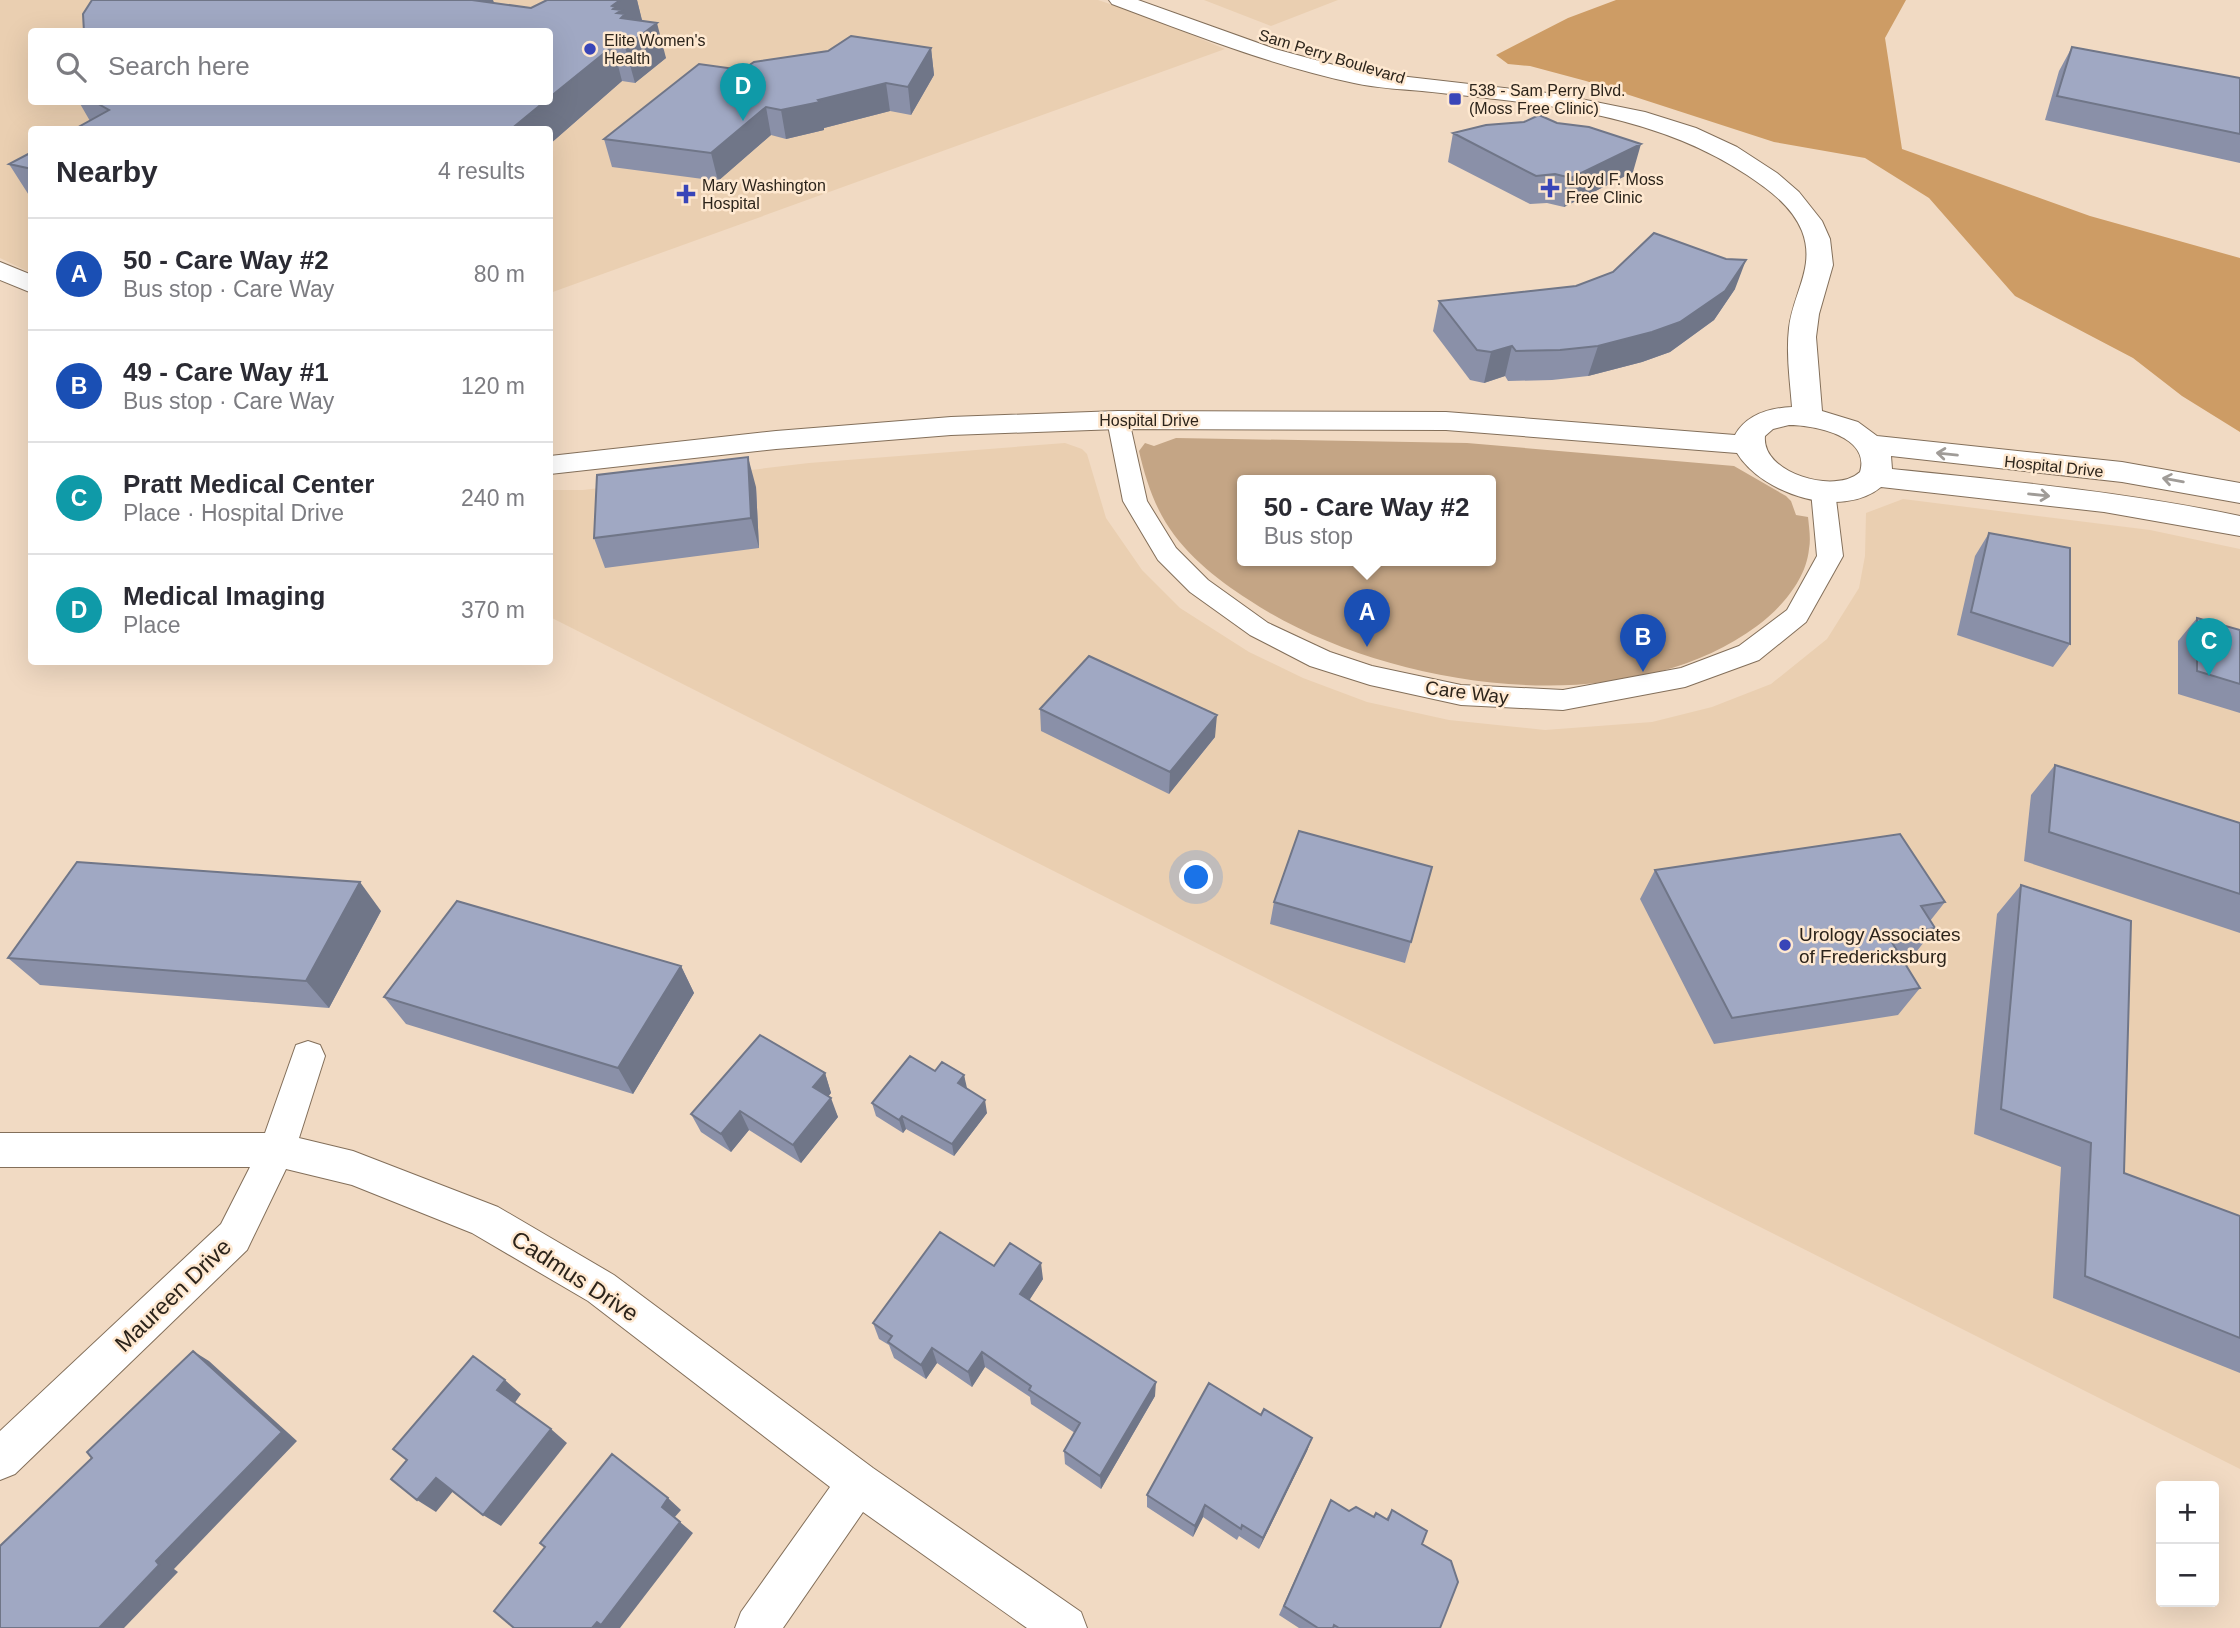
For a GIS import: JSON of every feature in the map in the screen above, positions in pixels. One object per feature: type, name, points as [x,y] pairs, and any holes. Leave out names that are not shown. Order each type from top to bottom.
[{"type":"street","name":"Sam Perry Boulevard","points":[[1119,0],[1267,55],[1390,85],[1419,84],[1615,110],[1713,144],[1781,187],[1807,218],[1817,237],[1821,272],[1802,326],[1802,363],[1808,416]]},
{"type":"street","name":"Sam Perry Boulevard","points":[[1165,0],[1289,46],[1399,74],[1419,84]]},
{"type":"street","points":[[0,270],[28,283]]},
{"type":"street","points":[[1808,416],[1847,428],[1868,444],[1879,462],[1878,473],[1858,488],[1823,491],[1781,479],[1765,469],[1754,457],[1749,444],[1751,433],[1758,424],[1771,418],[1808,416]]},
{"type":"street","name":"Hospital Drive","points":[[553,465],[776,440],[951,426],[1118,420],[1446,421],[1749,444]]},
{"type":"street","name":"Care Way","points":[[1118,420],[1135,501],[1167,554],[1199,586],[1259,629],[1320,659],[1370,675],[1461,695],[1563,700],[1685,677],[1749,653],[1797,616],[1830,556],[1823,491]]},
{"type":"street","name":"Hospital Drive","points":[[1868,444],[2122,472],[2240,493]]},
{"type":"street","name":"Hospital Drive","points":[[1874,477],[2080,499],[2190,515],[2240,526]]},
{"type":"street","name":"Maureen Drive","points":[[0,1459],[234,1237],[277,1150],[308,1056]]},
{"type":"street","name":"Cadmus Drive","points":[[0,1150],[277,1150],[354,1168],[485,1220],[601,1288],[858,1483],[1065,1628]]},
{"type":"street","points":[[757,1628],[858,1483]]},
{"type":"shaded area","name":"Mary Washington Hospital","points":[[0,0],[1098,0],[1149,17],[1225,49],[553,292],[553,126],[28,126],[28,272],[0,258]]},
{"type":"shaded area","points":[[1204,0],[1338,0],[1271,26]]},
{"type":"shaded area","points":[[1616,0],[1906,0],[1885,38],[1902,149],[2090,216],[2240,258],[2240,432],[2182,396],[2133,358],[2015,296],[1929,198],[1865,158],[1774,142],[1586,81],[1530,66],[1508,64],[1496,55],[1568,18]]},
{"type":"shaded area","points":[[1176,438],[1467,443],[1734,466],[1786,496],[1796,515],[1808,517],[1809,549],[1798,582],[1775,611],[1757,626],[1702,657],[1639,676],[1572,685],[1502,684],[1432,673],[1365,655],[1303,630],[1224,583],[1189,552],[1162,516],[1154,500],[1139,451],[1145,443],[1154,446]]},
{"type":"shaded area","points":[[1065,443],[1082,449],[1087,454],[1106,518],[1142,570],[1180,608],[1249,652],[1303,678],[1367,702],[1449,720],[1545,730],[1652,722],[1712,707],[1771,684],[1827,639],[1859,588],[1865,556],[1866,513],[1903,499],[2150,530],[2240,549],[2240,1469],[553,619],[553,490],[583,490],[809,463]]},
{"type":"building","points":[[92,0],[472,0],[531,8],[547,0],[620,0],[612,6],[615,7],[613,9],[622,10],[617,13],[625,14],[621,18],[657,23],[625,47],[613,46],[553,95],[553,28],[84,28],[83,14]]},
{"type":"building","points":[[851,36],[931,48],[908,87],[886,83],[781,110],[766,107],[711,153],[604,139],[699,64],[742,70],[754,62],[828,51]]},
{"type":"building","points":[[2072,47],[2240,78],[2240,134],[2057,96]]},
{"type":"building","points":[[100,105],[540,105],[515,126],[80,126],[109,110]]},
{"type":"building","points":[[1539,115],[1557,123],[1589,127],[1641,144],[1571,178],[1555,174],[1536,176],[1453,133],[1486,125],[1524,122]]},
{"type":"building","points":[[28,154],[28,168],[9,164]]},
{"type":"building","points":[[1654,233],[1726,259],[1746,260],[1725,291],[1680,322],[1598,346],[1516,351],[1512,346],[1491,352],[1477,350],[1439,301],[1576,286],[1613,272]]},
{"type":"building","points":[[748,457],[751,518],[594,538],[597,475]]},
{"type":"building","points":[[1989,533],[2070,548],[2070,644],[1971,612]]},
{"type":"building","points":[[2197,618],[2240,630],[2240,684],[2197,671]]},
{"type":"building","points":[[1089,656],[1217,715],[1170,772],[1040,709]]},
{"type":"building","points":[[2055,765],[2240,823],[2240,894],[2049,832]]},
{"type":"building","points":[[1299,831],[1432,867],[1411,942],[1274,902]]},
{"type":"building","name":"Urology Associates of Fredericksburg","points":[[1900,834],[1945,902],[1921,906],[1935,928],[1888,936],[1920,988],[1732,1018],[1655,870]]},
{"type":"building","points":[[77,862],[360,882],[306,981],[8,958]]},
{"type":"building","points":[[2021,885],[2131,921],[2124,1173],[2240,1216],[2240,1338],[2085,1276],[2091,1143],[2001,1109]]},
{"type":"building","points":[[457,901],[681,966],[618,1068],[384,997]]},
{"type":"building","points":[[760,1035],[825,1073],[813,1087],[831,1098],[793,1145],[740,1111],[721,1134],[691,1114]]},
{"type":"building","points":[[910,1056],[935,1071],[942,1062],[964,1075],[958,1083],[985,1100],[952,1144],[902,1116],[899,1120],[872,1103]]},
{"type":"building","points":[[940,1232],[994,1266],[1010,1243],[1041,1263],[1020,1294],[1156,1382],[1100,1476],[1064,1451],[1080,1423],[1029,1390],[1031,1386],[982,1352],[968,1372],[932,1348],[921,1365],[888,1342],[892,1336],[873,1323]]},
{"type":"building","points":[[193,1351],[282,1432],[156,1561],[159,1565],[99,1628],[0,1628],[0,1546],[92,1458],[87,1452]]},
{"type":"building","points":[[473,1356],[505,1380],[497,1390],[551,1429],[483,1515],[436,1478],[417,1500],[391,1479],[407,1460],[393,1449]]},
{"type":"building","points":[[1209,1383],[1261,1415],[1264,1409],[1312,1438],[1263,1538],[1242,1525],[1241,1529],[1205,1505],[1195,1526],[1147,1495]]},
{"type":"building","points":[[612,1454],[668,1498],[662,1507],[680,1522],[601,1625],[597,1622],[592,1628],[514,1628],[494,1611],[545,1547],[540,1543]]},
{"type":"building","points":[[1331,1500],[1349,1511],[1356,1507],[1374,1517],[1376,1513],[1388,1520],[1392,1510],[1427,1531],[1422,1544],[1451,1561],[1458,1582],[1440,1628],[1339,1628],[1334,1625],[1333,1628],[1318,1628],[1284,1606]]},
{"type":"place","name":"Elite Women's Health","points":[[590,49]]},
{"type":"place","name":"538 - Sam Perry Blvd. (Moss Free Clinic)","points":[[1455,99]]},
{"type":"place","name":"Medical Imaging","points":[[743,121]]},
{"type":"place","name":"Lloyd F. Moss Free Clinic","points":[[1550,188]]},
{"type":"place","name":"Mary Washington Hospital","points":[[686,194]]},
{"type":"place","name":"50 - Care Way #2","points":[[1367,647]]},
{"type":"place","name":"49 - Care Way #1","points":[[1643,672]]},
{"type":"place","name":"Pratt Medical Center","points":[[2209,676]]},
{"type":"place","name":"Urology Associates of Fredericksburg","points":[[1785,945]]}]
